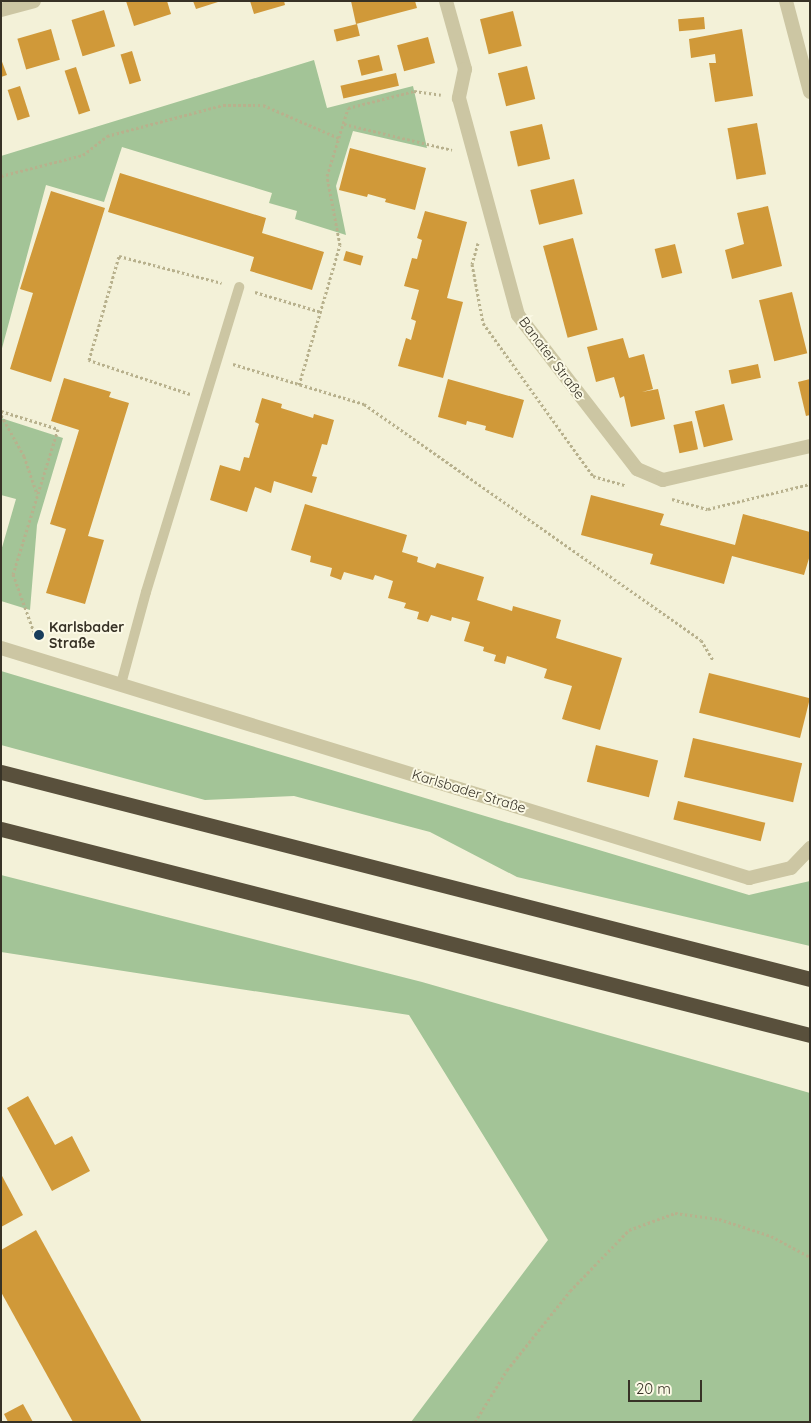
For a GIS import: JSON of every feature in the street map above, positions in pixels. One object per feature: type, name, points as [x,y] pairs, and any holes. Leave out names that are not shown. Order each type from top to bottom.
[{"type":"highway","points":[[1,772],[810,979]]},
{"type":"highway","points":[[1,828],[810,1035]]},
{"type":"street","points":[[1,10],[34,1]]},
{"type":"street","name":"Banater Straße","points":[[446,1],[464,69],[459,98],[518,315],[637,469],[663,480],[810,446]]},
{"type":"street","points":[[786,1],[810,92]]},
{"type":"street","name":"Karlsbader Straße","points":[[1,648],[749,878],[791,868],[810,848]]},
{"type":"lane","points":[[121,684],[146,592],[239,287]]},
{"type":"path","points":[[299,385],[340,245],[327,176],[348,108],[414,91],[459,98]]},
{"type":"path","points":[[1,176],[83,155],[107,136],[223,106],[263,105],[340,138]]},
{"type":"path","points":[[344,124],[475,155]]},
{"type":"path","points":[[205,399],[89,360],[119,256],[239,287],[321,312]]},
{"type":"path","points":[[217,360],[364,404],[701,640],[713,660]]},
{"type":"path","points":[[1,411],[58,429],[13,574],[43,660]]},
{"type":"path","points":[[1,415],[24,456],[37,495]]},
{"type":"path","points":[[476,1422],[507,1370],[570,1291],[629,1230],[675,1213],[719,1219],[771,1236],[810,1257]]},
{"type":"green space","points":[[314,60],[327,108],[413,86],[427,148],[353,131],[336,186],[346,235],[295,219],[297,211],[269,203],[272,193],[122,147],[104,202],[46,185],[1,352],[1,156]]},
{"type":"green space","points":[[1,418],[63,438],[37,525],[30,610],[1,601],[1,551],[16,499],[1,495]]},
{"type":"green space","points":[[1,671],[749,895],[810,881],[810,946],[517,877],[430,832],[294,796],[205,800],[1,745]]},
{"type":"green space","points":[[1,875],[422,982],[810,1093],[810,1422],[411,1422],[548,1240],[409,1015],[1,952]]},
{"type":"building","points":[[126,1],[167,1],[171,14],[134,26]]},
{"type":"building","points":[[193,1],[218,1],[218,2],[196,9]]},
{"type":"building","points":[[250,1],[284,1],[285,5],[254,14]]},
{"type":"building","points":[[351,1],[415,1],[417,8],[356,24]]},
{"type":"building","points":[[104,10],[115,46],[83,56],[71,20]]},
{"type":"building","points":[[513,11],[522,46],[489,54],[480,19]]},
{"type":"building","points":[[704,17],[705,29],[679,31],[678,19]]},
{"type":"building","points":[[357,24],[360,36],[337,41],[334,30]]},
{"type":"building","points":[[51,29],[60,60],[26,69],[17,39]]},
{"type":"building","points":[[742,29],[753,96],[715,102],[709,63],[716,63],[715,54],[691,58],[689,39]]},
{"type":"building","points":[[428,37],[435,63],[404,71],[397,45]]},
{"type":"building","points":[[132,51],[141,81],[130,84],[121,55]]},
{"type":"building","points":[[379,55],[383,71],[362,76],[358,60]]},
{"type":"building","points":[[1,59],[7,75],[1,77]]},
{"type":"building","points":[[527,66],[535,99],[506,106],[498,73]]},
{"type":"building","points":[[76,67],[90,111],[79,114],[65,71]]},
{"type":"building","points":[[396,73],[399,86],[343,98],[340,86]]},
{"type":"building","points":[[20,86],[30,116],[18,120],[8,90]]},
{"type":"building","points":[[757,123],[766,174],[736,179],[727,128]]},
{"type":"building","points":[[542,124],[550,159],[518,167],[510,131]]},
{"type":"building","points":[[350,148],[426,168],[415,210],[385,202],[386,199],[368,194],[367,197],[339,190]]},
{"type":"building","points":[[120,173],[266,218],[262,233],[324,252],[312,290],[250,271],[254,257],[108,212]]},
{"type":"building","points":[[574,179],[583,214],[539,225],[530,190]]},
{"type":"building","points":[[51,191],[105,208],[51,382],[10,369],[33,293],[20,289]]},
{"type":"building","points":[[768,206],[782,266],[732,279],[725,250],[744,244],[737,213]]},
{"type":"building","points":[[425,211],[467,222],[447,298],[463,302],[443,378],[398,366],[406,338],[411,340],[416,321],[411,319],[419,290],[404,286],[412,258],[417,259],[422,240],[417,238]]},
{"type":"building","points":[[573,238],[598,330],[568,338],[543,246]]},
{"type":"building","points":[[675,244],[682,273],[662,278],[655,249]]},
{"type":"building","points":[[346,251],[363,256],[361,266],[343,261]]},
{"type":"building","points":[[792,292],[807,353],[774,361],[759,300]]},
{"type":"building","points":[[623,338],[629,358],[644,354],[653,389],[642,392],[658,389],[665,419],[631,427],[624,396],[620,398],[614,377],[596,382],[587,347]]},
{"type":"building","points":[[758,364],[761,378],[732,384],[729,370]]},
{"type":"building","points":[[64,378],[111,392],[109,397],[129,403],[88,536],[104,540],[85,604],[46,593],[66,529],[50,524],[79,430],[51,421]]},
{"type":"building","points":[[448,379],[524,400],[513,438],[485,430],[486,426],[467,421],[466,425],[438,417]]},
{"type":"building","points":[[810,379],[810,415],[806,416],[798,382]]},
{"type":"building","points":[[262,398],[282,404],[281,408],[313,418],[314,414],[334,420],[327,445],[322,444],[312,476],[317,477],[312,493],[274,481],[271,493],[255,487],[247,512],[210,500],[220,465],[240,471],[244,457],[249,458],[259,424],[255,422]]},
{"type":"building","points":[[724,404],[733,440],[704,447],[695,411]]},
{"type":"building","points":[[692,421],[698,449],[679,453],[673,425]]},
{"type":"building","points":[[591,495],[664,514],[660,525],[735,545],[743,514],[810,532],[810,555],[804,575],[732,556],[724,584],[650,564],[653,554],[581,535]]},
{"type":"building","points":[[305,504],[407,535],[402,552],[418,557],[417,562],[435,568],[437,563],[484,577],[477,600],[512,611],[513,606],[561,620],[556,638],[622,658],[600,730],[562,719],[572,686],[544,678],[547,669],[507,656],[505,664],[494,661],[496,655],[483,651],[484,647],[464,641],[470,622],[452,617],[451,621],[431,615],[428,622],[417,619],[419,612],[404,608],[406,603],[388,598],[393,581],[375,575],[373,580],[344,572],[341,580],[330,576],[332,568],[310,562],[311,556],[291,550]]},
{"type":"building","points":[[709,673],[810,698],[800,738],[699,713]]},
{"type":"building","points":[[693,738],[802,763],[793,802],[684,777]]},
{"type":"building","points":[[596,745],[658,760],[649,797],[587,782]]},
{"type":"building","points":[[678,801],[765,823],[761,841],[673,819]]},
{"type":"building","points":[[28,1096],[55,1145],[72,1136],[90,1171],[52,1191],[7,1108]]},
{"type":"building","points":[[1,1174],[23,1215],[1,1227]]},
{"type":"building","points":[[36,1230],[142,1422],[73,1422],[1,1292],[1,1250]]},
{"type":"building","points":[[23,1404],[33,1422],[8,1422],[4,1414]]},
{"type":"place","name":"Karlsbader Straße","points":[[39,635]]}]
